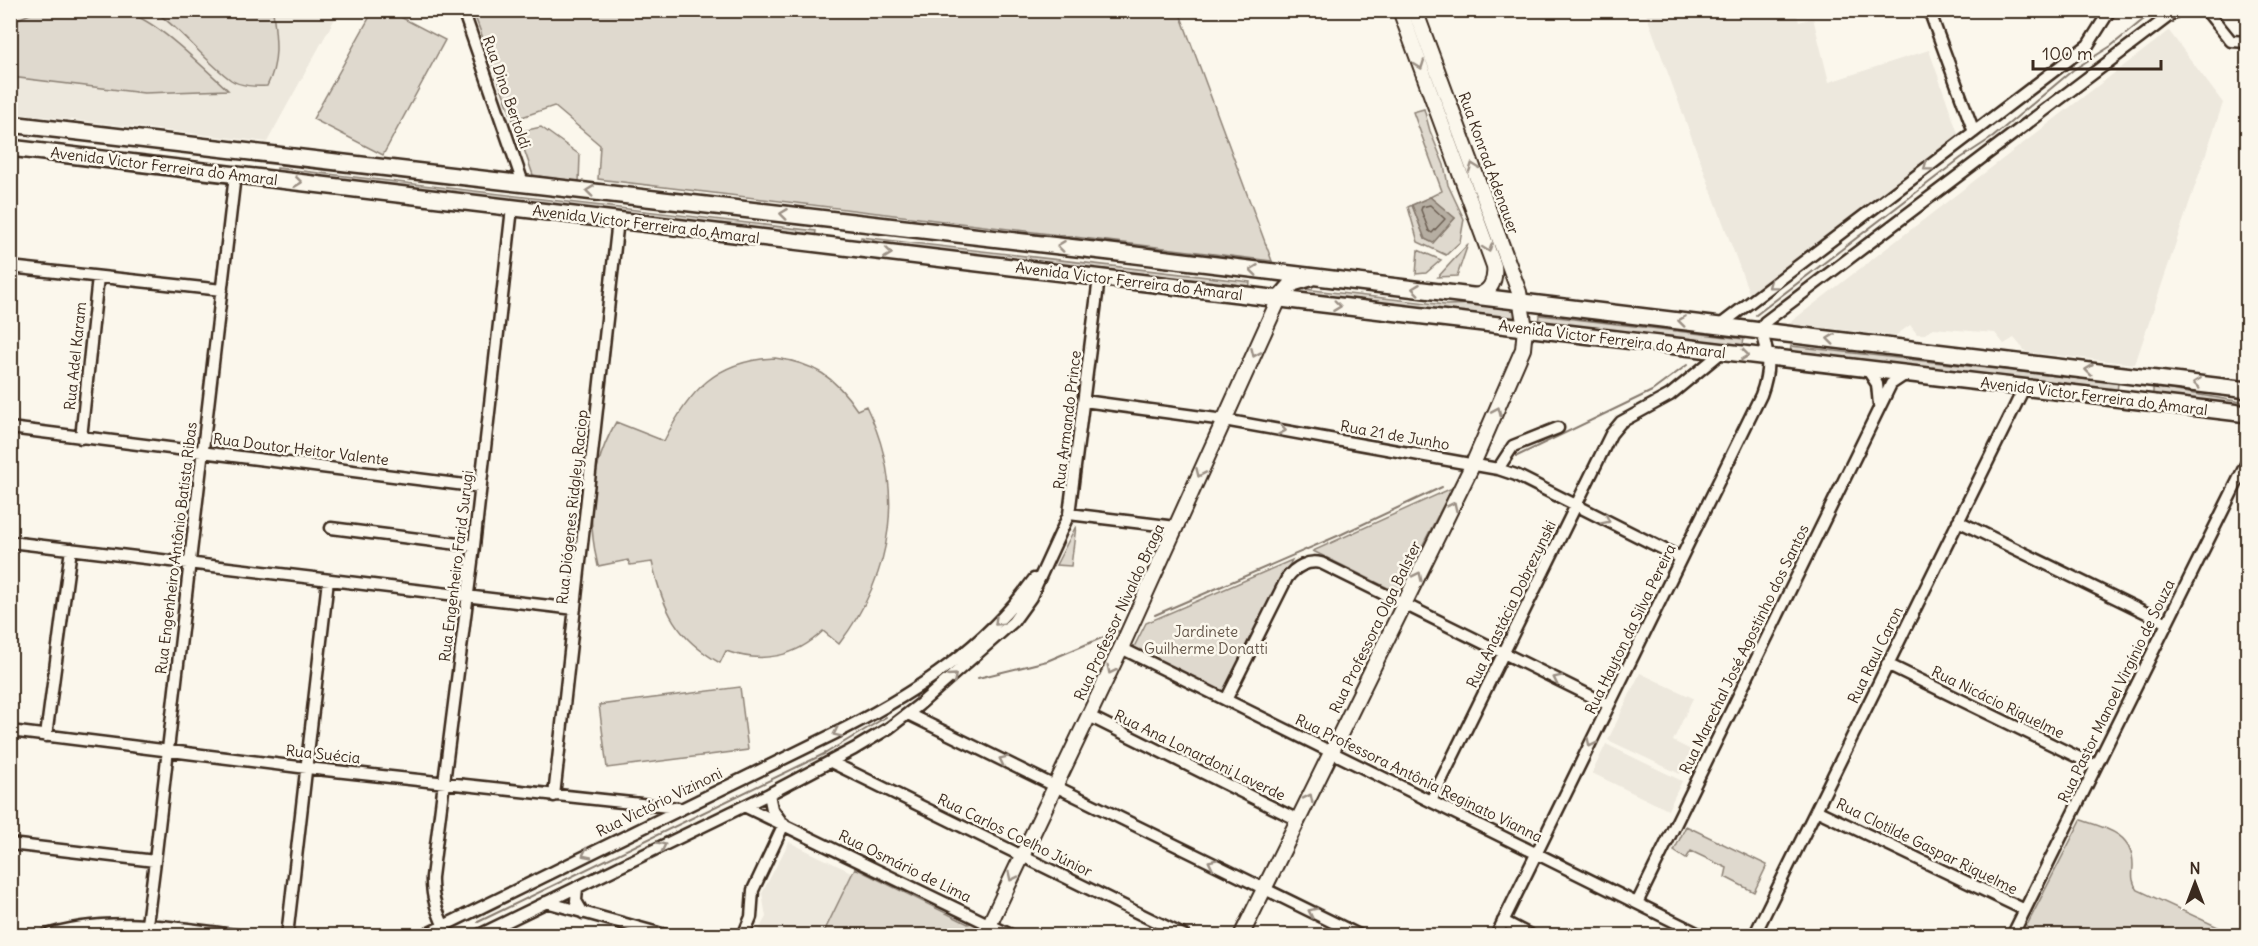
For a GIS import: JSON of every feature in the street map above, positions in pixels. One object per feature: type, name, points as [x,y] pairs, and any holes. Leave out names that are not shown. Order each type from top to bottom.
[{"type":"highway","name":"Avenida Victor Ferreira do Amaral","points":[[10,123],[1521,301],[2247,390]]},
{"type":"highway","points":[[154,165],[163,154],[162,147],[157,141]]},
{"type":"highway","points":[[189,169],[185,163],[184,154],[194,145]]},
{"type":"highway","name":"Avenida Victor Ferreira do Amaral","points":[[10,148],[2247,414]]},
{"type":"highway","points":[[818,244],[825,240],[828,233],[827,225],[821,218]]},
{"type":"highway","points":[[851,248],[846,243],[844,235],[847,227],[854,222]]},
{"type":"highway","points":[[1279,299],[1293,283],[1312,277]]},
{"type":"main road","name":"Rua Konrad Adenauer","points":[[1400,10],[1494,266],[1491,286],[1484,293],[1474,296]]},
{"type":"main road","name":"Rua Konrad Adenauer","points":[[1415,10],[1521,301],[1525,328]]},
{"type":"main road","name":"Rua Professor Nivaldo Braga","points":[[987,930],[1121,648],[1279,299]]},
{"type":"main road","name":"Rua Professora Olga Balster","points":[[1241,936],[1473,464],[1523,349],[1525,328]]},
{"type":"street","name":"Rua Dino Bertoldi","points":[[463,10],[523,183]]},
{"type":"street","points":[[1929,10],[1974,132]]},
{"type":"street","points":[[1719,326],[2088,45],[2110,10]]},
{"type":"street","points":[[1761,331],[1765,322],[2177,10]]},
{"type":"street","points":[[2206,10],[2230,41],[2247,42]]},
{"type":"street","name":"Rua Engenheiro Antônio Batista Ribas","points":[[143,936],[147,924],[155,861],[235,175]]},
{"type":"street","name":"Rua Engenheiro Farid Surugi","points":[[446,931],[435,905],[432,884],[481,488],[512,208]]},
{"type":"street","name":"Rua Diógenes Ridgley Raciop","points":[[554,796],[618,220]]},
{"type":"street","points":[[10,267],[222,291]]},
{"type":"street","name":"Rua Adel Karam","points":[[81,438],[98,277]]},
{"type":"street","name":"Rua Armando Prince","points":[[908,714],[1013,622],[1031,597],[1069,514],[1098,278]]},
{"type":"street","name":"Rua Hayton da Silva Pereira","points":[[1496,936],[1761,395],[1767,374],[1767,357],[1761,331]]},
{"type":"street","name":"Rua Anastácia Dobrezynski","points":[[1431,801],[1611,434],[1621,422],[1670,395],[1722,352]]},
{"type":"street","points":[[1867,369],[1877,384],[1879,409]]},
{"type":"street","name":"Rua Marechal José Agostinho dos Santos","points":[[1637,903],[1891,384],[1906,374]]},
{"type":"street","name":"Rua Raul Caron","points":[[1754,936],[2024,388]]},
{"type":"street","name":"Rua 21 de Junho","points":[[1084,401],[1224,420],[1498,469],[1681,558]]},
{"type":"street","name":"Rua Doutor Heitor Valente","points":[[10,428],[481,488]]},
{"type":"street","points":[[1498,469],[1514,446],[1558,428]]},
{"type":"street","name":"Rua Pastor Manoel Virgínio de Souza","points":[[2012,936],[2247,460]]},
{"type":"street","points":[[1069,514],[1176,527]]},
{"type":"street","points":[[1958,521],[2167,622]]},
{"type":"street","points":[[331,528],[474,546]]},
{"type":"street","points":[[10,542],[575,609]]},
{"type":"street","points":[[46,736],[71,549]]},
{"type":"street","name":"Rua Armando Prince","points":[[889,705],[922,686],[942,671],[1000,621],[1048,560]]},
{"type":"street","points":[[1226,700],[1287,578],[1300,566],[1313,562],[1321,563],[1609,705]]},
{"type":"street","points":[[287,936],[328,580]]},
{"type":"street","name":"Rua Professora Antônia Reginato Vianna","points":[[1121,648],[1703,936]]},
{"type":"street","name":"Rua Nicácio Riquelme","points":[[1887,664],[2096,766]]},
{"type":"street","name":"Rua Victório Vizinoni","points":[[423,936],[446,931],[679,808],[889,705]]},
{"type":"street","points":[[477,936],[769,794],[874,738],[908,714],[1361,936]]},
{"type":"street","name":"Rua Ana Lonardoni Laverde","points":[[1089,716],[1298,820]]},
{"type":"street","name":"Rua Suécia","points":[[10,731],[307,768],[633,805],[679,808]]},
{"type":"street","name":"Rua Carlos Coelho Júnior","points":[[831,762],[1185,936]]},
{"type":"street","points":[[743,936],[751,917],[753,890],[784,824],[774,814],[769,794]]},
{"type":"street","points":[[633,805],[644,815],[644,826]]},
{"type":"street","name":"Rua Osmário de Lima","points":[[744,806],[784,824],[987,930],[1013,936]]},
{"type":"street","name":"Rua Clotilde Gaspar Riquelme","points":[[1816,810],[2025,910]]},
{"type":"street","points":[[10,844],[155,861]]},
{"type":"street","points":[[576,887],[576,901],[583,913]]},
{"type":"street","points":[[546,902],[669,936]]},
{"type":"street","points":[[1503,921],[1532,936]]},
{"type":"street","points":[[44,936],[88,926],[147,924],[243,936]]},
{"type":"shaded area","points":[[11,11],[339,11],[267,142],[11,113]]},
{"type":"shaded area","points":[[1645,11],[1796,11],[1799,22],[1813,18],[1829,82],[1929,50],[1961,142],[1752,301]]},
{"type":"shaded area","points":[[2169,31],[2223,103],[2135,364],[2026,352],[2014,338],[2004,344],[1995,333],[1933,328],[1925,334],[1917,334],[1910,325],[1895,336],[1788,324]]},
{"type":"shaded area","points":[[1640,673],[1693,698],[1673,741],[1691,750],[1680,774],[1608,740]]},
{"type":"shaded area","points":[[1606,744],[1682,781],[1668,810],[1592,773]]},
{"type":"shaded area","points":[[789,842],[853,873],[822,935],[756,935],[766,917],[762,893]]},
{"type":"green space","points":[[103,10],[138,17],[172,40],[228,90],[144,93],[11,77],[11,22],[37,11]]},
{"type":"green space","points":[[154,11],[273,11],[275,59],[267,86],[248,86],[231,80]]},
{"type":"green space","points":[[373,11],[389,11],[445,40],[383,155],[313,119]]},
{"type":"green space","points":[[473,11],[1179,11],[1272,261],[598,179],[600,145],[554,106],[513,120]]},
{"type":"green space","points":[[1424,109],[1444,165],[1448,185],[1464,219],[1460,242],[1446,255],[1418,242],[1408,207],[1412,205],[1425,239],[1432,242],[1455,218],[1430,197],[1442,191],[1413,112]]},
{"type":"green space","points":[[541,127],[580,155],[579,183],[533,175],[518,132]]},
{"type":"green space","points":[[277,168],[816,231],[815,238],[277,173]]},
{"type":"green space","points":[[861,237],[1250,282],[1249,291],[859,246]]},
{"type":"green space","points":[[1468,244],[1457,276],[1438,277]]},
{"type":"green space","points":[[1418,250],[1441,260],[1426,273],[1416,274]]},
{"type":"green space","points":[[1295,288],[1445,305],[1480,304],[1515,309],[1514,321],[1289,296]]},
{"type":"green space","points":[[1540,315],[1744,339],[1742,349],[1539,325]]},
{"type":"green space","points":[[1791,346],[2118,383],[2117,393],[1790,354]]},
{"type":"green space","points":[[775,358],[789,360],[822,373],[832,380],[857,410],[866,406],[879,437],[886,468],[890,498],[888,529],[882,559],[872,588],[858,616],[839,644],[823,631],[802,647],[778,656],[753,657],[726,651],[720,663],[682,633],[661,595],[652,562],[630,565],[628,560],[598,566],[592,529],[596,474],[607,439],[616,422],[664,441],[684,407],[707,382],[736,365]]},
{"type":"green space","points":[[2153,387],[2247,403],[2247,407],[2153,396]]},
{"type":"green space","points":[[1452,488],[1398,593],[1313,551]]},
{"type":"green space","points":[[1076,526],[1071,566],[1056,565]]},
{"type":"green space","name":"Jardinete Guilherme Donatti","points":[[1292,560],[1224,693],[1133,649],[1146,623]]},
{"type":"green space","points":[[740,687],[748,750],[607,768],[599,705]]},
{"type":"green space","points":[[2081,820],[2109,830],[2124,840],[2132,856],[2133,879],[2138,890],[2233,934],[2022,935]]},
{"type":"green space","points":[[1686,826],[1767,865],[1754,892],[1725,877],[1727,868],[1691,851],[1686,859],[1674,851]]},
{"type":"green space","points":[[855,868],[968,924],[975,922],[979,930],[977,936],[822,936]]},
{"type":"water","points":[[1430,197],[1455,218],[1433,243],[1425,239],[1412,205]]},
{"type":"waterway","points":[[1756,315],[1961,158],[1993,137],[2073,70],[2111,46],[2155,10]]},
{"type":"waterway","points":[[1517,456],[1652,391],[1687,365]]},
{"type":"waterway","points":[[1155,615],[1342,534],[1442,487]]},
{"type":"waterway","points":[[978,678],[1047,661],[1118,631]]},
{"type":"waterway","points":[[478,922],[826,753],[886,717]]},
{"type":"waterway","points":[[93,936],[128,933]]}]
